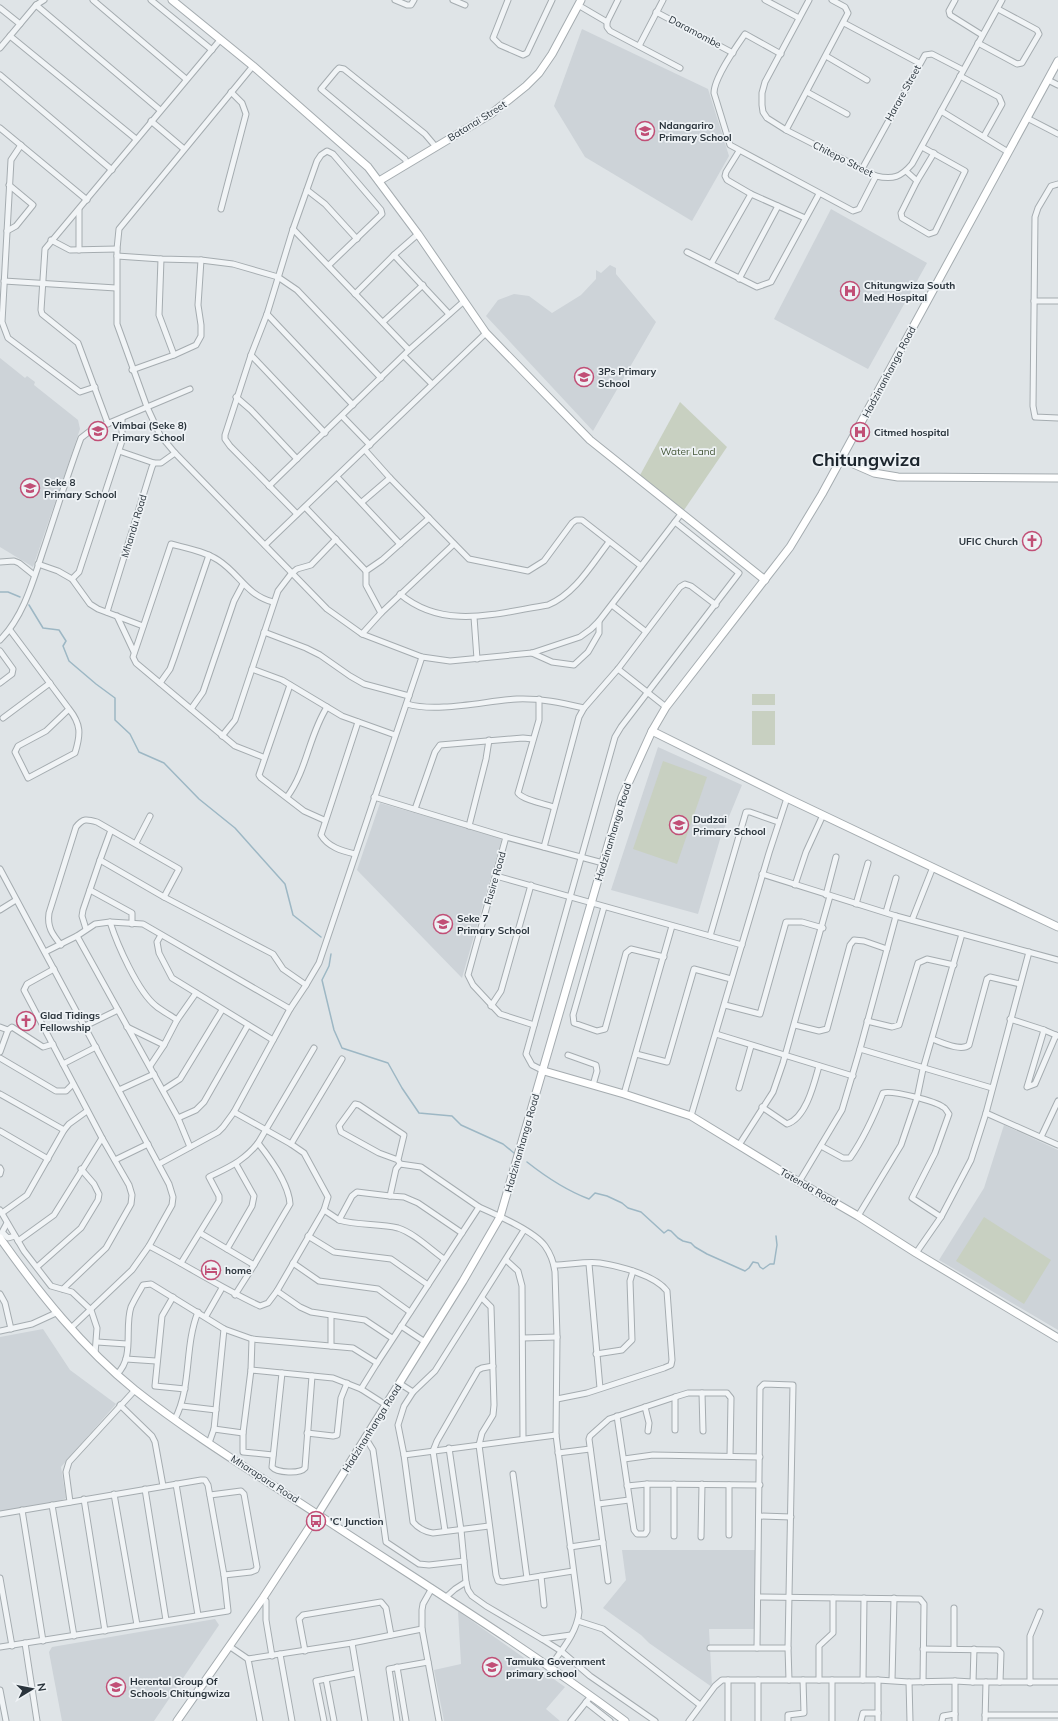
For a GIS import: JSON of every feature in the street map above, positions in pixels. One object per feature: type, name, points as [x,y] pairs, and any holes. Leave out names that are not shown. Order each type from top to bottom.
[{"type":"street","points":[[0,48],[36,5],[44,0]]},
{"type":"street","points":[[92,0],[186,79]]},
{"type":"street","points":[[152,0],[212,50]]},
{"type":"street","points":[[172,0],[253,66],[363,162],[379,180],[418,234],[486,334],[595,444],[764,580]]},
{"type":"street","points":[[395,0],[410,5],[414,0]]},
{"type":"street","points":[[453,0],[465,5]]},
{"type":"street","points":[[508,0],[493,38],[500,45],[523,55],[527,53],[552,0]]},
{"type":"street","points":[[618,0],[607,22],[607,27],[610,31],[680,68]]},
{"type":"street","points":[[639,46],[663,0]]},
{"type":"street","points":[[765,0],[799,18]]},
{"type":"street","name":"Chitepo Street","points":[[809,0],[765,82],[762,93],[763,112],[767,118],[786,130],[876,176],[889,179],[895,178],[906,172]]},
{"type":"street","points":[[786,130],[848,13],[847,9],[832,0]]},
{"type":"street","points":[[955,0],[950,11],[950,15],[982,35]]},
{"type":"street","points":[[917,181],[906,172],[922,147],[1002,0]]},
{"type":"street","points":[[579,3],[607,22]]},
{"type":"street","name":"Batanai Street","points":[[379,180],[491,114],[526,86],[539,73],[552,54],[579,3]]},
{"type":"street","points":[[36,5],[160,110]]},
{"type":"street","points":[[0,8],[20,24]]},
{"type":"street","points":[[978,43],[1017,64],[1022,63],[1039,34],[1037,30],[998,9]]},
{"type":"street","name":"Daramombe","points":[[656,12],[733,52]]},
{"type":"street","points":[[844,23],[919,63]]},
{"type":"street","points":[[781,54],[745,34],[733,52],[716,84],[714,93],[728,142],[739,151],[850,211],[857,211],[876,176]]},
{"type":"street","points":[[10,36],[136,139]]},
{"type":"street","points":[[108,424],[78,343],[42,314],[43,254],[52,240],[79,210],[160,110],[220,40]]},
{"type":"street","name":"Harare Street","points":[[862,169],[919,63],[925,55],[932,54],[963,70]]},
{"type":"street","points":[[826,56],[867,80]]},
{"type":"street","name":"Hadzinanhanga Road","points":[[177,1721],[263,1598],[318,1514],[464,1281],[500,1217],[544,1071],[622,797],[652,731],[666,707],[790,546],[842,459],[1058,61]]},
{"type":"street","points":[[253,66],[119,228],[116,288],[117,324],[132,370],[147,407],[160,435],[175,453],[265,545],[291,574],[327,609],[362,634],[422,657],[450,661],[532,653],[580,636],[591,629],[599,621],[681,514]]},
{"type":"street","points":[[407,163],[405,159],[321,89],[336,70],[339,68],[344,69],[425,134],[436,147]]},
{"type":"street","points":[[0,76],[112,170]]},
{"type":"street","points":[[960,76],[1002,101],[1002,104],[984,136]]},
{"type":"street","points":[[1048,80],[1058,85]]},
{"type":"street","points":[[221,209],[246,114],[242,102],[231,92]]},
{"type":"street","points":[[807,92],[847,114]]},
{"type":"street","points":[[941,111],[1008,152]]},
{"type":"street","points":[[1027,118],[1058,134]]},
{"type":"street","points":[[151,121],[184,149]]},
{"type":"street","points":[[0,128],[87,200]]},
{"type":"street","points":[[21,145],[11,160],[2,322],[8,338],[80,392],[95,387]]},
{"type":"street","points":[[922,147],[934,153],[963,169],[965,173],[935,232],[933,234],[929,234],[903,219],[901,213],[917,181],[934,153]]},
{"type":"street","points":[[297,514],[268,486],[225,439],[236,397],[268,314],[293,229],[318,158],[327,151],[333,154],[382,212],[380,216],[357,239],[329,265]]},
{"type":"street","points":[[739,151],[726,172],[725,176],[727,180],[751,194],[804,218]]},
{"type":"street","points":[[1058,184],[1051,186],[1036,214],[1033,406],[1034,415],[1041,418],[1058,418]]},
{"type":"street","points":[[7,231],[16,226],[33,205],[9,185]]},
{"type":"street","points":[[307,190],[325,204],[357,239]]},
{"type":"street","points":[[711,264],[751,194]]},
{"type":"street","points":[[687,252],[739,279],[758,287],[771,282],[804,218],[819,194]]},
{"type":"street","points":[[739,279],[778,206]]},
{"type":"street","points":[[79,210],[79,250]]},
{"type":"street","points":[[293,229],[409,350]]},
{"type":"street","points":[[355,294],[394,255],[418,234]]},
{"type":"street","points":[[52,240],[70,250],[117,249]]},
{"type":"street","points":[[394,255],[449,314]]},
{"type":"street","points":[[117,256],[200,260],[233,264],[278,277],[297,290],[381,378]]},
{"type":"street","points":[[161,259],[159,315],[174,355]]},
{"type":"street","points":[[132,370],[174,355],[196,345],[201,336],[198,305],[200,260]]},
{"type":"street","points":[[4,281],[116,288]]},
{"type":"street","points":[[383,322],[423,286]]},
{"type":"street","points":[[1034,301],[1058,301]]},
{"type":"street","points":[[268,486],[354,405],[409,350],[463,302]]},
{"type":"street","points":[[268,314],[354,405]]},
{"type":"street","points":[[265,545],[486,334]]},
{"type":"street","points":[[251,355],[325,432]]},
{"type":"street","points":[[404,356],[432,384]]},
{"type":"street","points":[[0,640],[10,630],[21,611],[81,438],[90,431],[190,389]]},
{"type":"street","points":[[236,397],[251,410],[297,459]]},
{"type":"street","points":[[342,416],[370,445]]},
{"type":"street","points":[[72,579],[79,572],[119,451],[123,434],[122,418]]},
{"type":"street","points":[[365,450],[390,478],[469,559],[528,570],[544,561],[572,523],[576,520],[582,520],[641,566]]},
{"type":"street","points":[[119,451],[154,463],[161,463],[175,453]]},
{"type":"street","points":[[842,459],[874,473],[898,478],[1058,478]]},
{"type":"street","name":"Mhandu Road","points":[[107,612],[154,463]]},
{"type":"street","points":[[337,477],[400,544]]},
{"type":"street","points":[[362,502],[390,478]]},
{"type":"street","points":[[305,507],[366,571]]},
{"type":"street","points":[[381,612],[366,585],[366,571],[382,560],[429,518]]},
{"type":"street","points":[[544,1071],[532,1065],[526,1054],[615,737],[620,726],[740,573],[675,522]]},
{"type":"street","points":[[222,736],[235,720],[273,602],[278,591],[291,574],[297,569],[311,565],[336,539]]},
{"type":"street","points":[[400,594],[412,604],[442,616],[474,617],[548,606],[559,601],[574,586],[609,542]]},
{"type":"street","points":[[263,757],[235,746],[222,736],[136,663],[133,657],[171,544],[209,555],[218,560],[230,569],[243,584],[262,599],[273,602]]},
{"type":"street","points":[[362,634],[381,612],[454,544]]},
{"type":"street","points":[[160,683],[170,669],[209,555]]},
{"type":"street","points":[[0,562],[18,563],[34,575]]},
{"type":"street","points":[[38,564],[58,571],[72,579],[90,604],[98,609],[143,626]]},
{"type":"street","points":[[191,709],[203,692],[234,602],[243,584]]},
{"type":"street","points":[[544,847],[554,807],[580,717],[584,708],[618,669],[645,631],[680,587],[685,584],[691,586],[716,605]]},
{"type":"street","points":[[612,605],[645,631]]},
{"type":"street","points":[[117,616],[134,652]]},
{"type":"street","points":[[474,617],[477,659]]},
{"type":"street","points":[[532,653],[552,662],[574,665],[588,652],[599,633],[599,621]]},
{"type":"street","points":[[10,630],[76,718],[79,731],[75,753],[28,778],[16,757],[15,752],[18,746],[46,732],[69,709]]},
{"type":"street","points":[[264,632],[320,655],[364,684],[409,696]]},
{"type":"street","points":[[0,651],[13,669],[12,674],[0,683]]},
{"type":"street","points":[[159,1164],[224,1127],[234,1112],[290,1009],[319,963],[422,657]]},
{"type":"street","points":[[618,669],[666,707]]},
{"type":"street","points":[[252,670],[290,684],[342,716],[395,735]]},
{"type":"street","points":[[3,718],[50,683]]},
{"type":"street","points":[[290,684],[263,757],[259,772],[260,777],[304,811],[324,820]]},
{"type":"street","points":[[407,704],[419,708],[518,699],[539,699],[584,708]]},
{"type":"street","points":[[539,699],[539,720],[518,793],[526,798],[554,807]]},
{"type":"street","points":[[287,797],[297,781],[320,718],[327,707]]},
{"type":"street","points":[[355,854],[340,850],[323,839],[321,830],[358,722]]},
{"type":"street","points":[[652,731],[787,798],[1058,927]]},
{"type":"street","points":[[415,809],[437,747],[444,744],[489,740],[523,738],[533,739]]},
{"type":"street","points":[[469,826],[486,759],[489,740]]},
{"type":"street","points":[[374,797],[506,837],[603,863]]},
{"type":"street","points":[[691,1116],[725,1005],[762,874],[787,798]]},
{"type":"street","points":[[710,936],[746,812],[778,822]]},
{"type":"street","points":[[795,885],[806,852],[823,815]]},
{"type":"street","points":[[136,843],[150,816]]},
{"type":"street","points":[[60,945],[50,931],[48,920],[76,828],[80,822],[88,819],[97,822],[179,869],[164,896]]},
{"type":"street","points":[[86,929],[82,916],[111,830]]},
{"type":"street","name":"Fusire Road","points":[[506,837],[468,975],[473,985],[500,1014],[534,1025]]},
{"type":"street","points":[[739,1145],[773,1092],[795,1025],[823,928],[836,858]]},
{"type":"street","points":[[100,860],[272,954],[283,969],[306,985]]},
{"type":"street","points":[[856,904],[868,863]]},
{"type":"street","points":[[912,920],[933,867]]},
{"type":"street","points":[[1,872],[159,1164],[169,1184],[173,1197],[172,1205],[149,1246],[125,1278],[71,1328]]},
{"type":"street","points":[[762,874],[828,896],[896,916],[1058,960]]},
{"type":"street","points":[[496,876],[742,945]]},
{"type":"street","points":[[886,912],[896,878]]},
{"type":"street","points":[[491,1006],[501,991],[531,885]]},
{"type":"street","points":[[90,890],[132,913],[132,924]]},
{"type":"street","points":[[0,910],[16,900]]},
{"type":"street","points":[[604,907],[573,1015],[574,1023],[597,1030],[605,1029],[626,953],[631,949],[664,956]]},
{"type":"street","points":[[799,1182],[842,1110],[853,1076],[896,916]]},
{"type":"street","points":[[45,952],[77,936],[95,924],[110,922],[143,924],[290,1009]]},
{"type":"street","points":[[110,922],[128,967],[148,998],[155,1006],[177,1020]]},
{"type":"street","points":[[725,1005],[760,1014],[786,922],[802,922],[823,928]]},
{"type":"street","points":[[624,1094],[672,926]]},
{"type":"street","points":[[858,1216],[901,1146],[917,1098],[962,934]]},
{"type":"street","points":[[161,935],[157,942],[159,953],[172,978],[273,1040]]},
{"type":"street","points":[[77,936],[126,1027],[150,1066],[178,1118],[190,1147]]},
{"type":"street","points":[[795,1025],[819,1031],[827,1029],[850,946],[854,940],[864,941],[887,949]]},
{"type":"street","points":[[916,1253],[941,1217],[970,1160],[986,1113],[1029,952]]},
{"type":"street","points":[[867,1021],[892,1026],[899,1025],[918,963],[927,959],[954,966]]},
{"type":"street","points":[[54,969],[27,984],[24,990],[87,1111],[115,1160],[132,1195],[131,1204],[106,1248],[62,1290]]},
{"type":"street","points":[[636,1054],[667,1062],[694,969],[732,979]]},
{"type":"street","points":[[932,1039],[959,1047],[966,1047],[969,1045],[987,979],[990,977],[1020,984]]},
{"type":"street","points":[[150,1066],[164,1045],[177,1020],[196,993]]},
{"type":"street","points":[[85,1026],[118,1010]]},
{"type":"street","points":[[163,1090],[180,1079],[222,1010]]},
{"type":"street","points":[[1010,1019],[1044,1030],[1057,1036],[1035,1084],[1028,1087],[1044,1030]]},
{"type":"street","points":[[178,1118],[196,1110],[204,1102],[248,1025]]},
{"type":"street","points":[[0,1027],[8,1030],[12,1028],[43,1047],[53,1044]]},
{"type":"street","points":[[126,1027],[164,1045]]},
{"type":"street","points":[[0,1052],[8,1030]]},
{"type":"street","points":[[716,1034],[751,1046],[853,1076]]},
{"type":"street","points":[[738,1088],[751,1046]]},
{"type":"street","points":[[63,1064],[96,1047]]},
{"type":"street","points":[[181,1263],[219,1201],[219,1196],[209,1177],[236,1164],[249,1155],[258,1143],[314,1048]]},
{"type":"street","points":[[860,1049],[992,1088]]},
{"type":"street","points":[[568,1055],[596,1065],[597,1070],[593,1085]]},
{"type":"street","points":[[0,1058],[56,1091],[66,1091],[73,1084]]},
{"type":"street","points":[[291,1144],[342,1059]]},
{"type":"street","points":[[762,1107],[787,1124],[793,1122],[811,1095],[819,1066]]},
{"type":"street","name":"Tatenda Road","points":[[544,1071],[624,1094],[691,1116],[1058,1338]]},
{"type":"street","points":[[119,1090],[154,1074]]},
{"type":"street","points":[[821,1146],[843,1158],[850,1158],[858,1147],[875,1114],[883,1093],[888,1091],[917,1098],[944,1107],[949,1114],[935,1153],[912,1198],[941,1217]]},
{"type":"street","points":[[0,1094],[64,1130]]},
{"type":"street","points":[[390,1196],[399,1162],[404,1135],[359,1105],[355,1104],[339,1126],[341,1132],[399,1162],[421,1167],[479,1207],[524,1230],[546,1247],[554,1265],[557,1337],[556,1435],[579,1612],[578,1621],[571,1635],[549,1668]]},
{"type":"street","points":[[1041,1137],[1057,1104]]},
{"type":"street","points":[[87,1111],[69,1124],[64,1130],[27,1195],[1,1212],[18,1241],[52,1286],[72,1292],[91,1310],[97,1328],[95,1354]]},
{"type":"street","points":[[149,1246],[181,1263],[222,1288],[260,1306],[268,1303],[277,1291],[324,1210],[328,1197],[304,1153],[234,1112]]},
{"type":"street","points":[[986,1113],[1058,1144]]},
{"type":"street","points":[[0,1131],[48,1160]]},
{"type":"street","points":[[18,1241],[54,1215],[102,1138]]},
{"type":"street","points":[[235,1295],[290,1204],[289,1196],[274,1166],[258,1143]]},
{"type":"street","points":[[115,1160],[148,1144]]},
{"type":"street","points":[[227,1249],[252,1206],[254,1196],[236,1164]]},
{"type":"street","points":[[0,1168],[0,1174]]},
{"type":"street","points":[[37,1267],[81,1228],[98,1200],[99,1194],[94,1184],[81,1170]]},
{"type":"street","points":[[339,1220],[352,1196],[357,1192],[404,1197],[418,1203],[462,1233]]},
{"type":"street","points":[[361,1389],[392,1338],[479,1207]]},
{"type":"street","points":[[324,1210],[339,1220],[352,1223],[399,1228],[444,1259]]},
{"type":"street","points":[[7,1222],[1,1236],[8,1238],[15,1236]]},
{"type":"street","points":[[489,1526],[461,1530],[428,1532],[413,1522],[404,1455],[398,1425],[404,1406],[413,1392],[435,1371],[524,1230]]},
{"type":"street","points":[[200,1233],[254,1265]]},
{"type":"street","name":"Mharapara Road","points":[[1,1236],[25,1273],[56,1313],[95,1354],[135,1390],[209,1443],[432,1588],[591,1696],[625,1721]]},
{"type":"street","points":[[308,1236],[334,1252],[390,1259],[428,1285]]},
{"type":"street","points":[[506,1260],[518,1271],[521,1282],[523,1338],[523,1439]]},
{"type":"street","points":[[292,1263],[319,1281],[378,1289],[410,1312]]},
{"type":"street","points":[[554,1265],[599,1263],[633,1271],[663,1286],[667,1291],[672,1360],[671,1365],[587,1393],[556,1399]]},
{"type":"street","points":[[589,1264],[600,1388]]},
{"type":"street","points":[[596,1354],[622,1350],[632,1340],[630,1281],[633,1271]]},
{"type":"street","points":[[117,1374],[122,1369],[126,1359],[131,1308],[143,1285],[151,1284],[206,1316],[224,1329],[252,1339],[353,1348],[377,1363]]},
{"type":"street","points":[[206,1316],[222,1288]]},
{"type":"street","points":[[277,1291],[300,1307],[311,1312],[365,1320],[392,1338]]},
{"type":"street","points":[[0,1294],[5,1303],[11,1329]]},
{"type":"street","points":[[173,1297],[162,1316],[156,1361],[155,1386],[185,1389]]},
{"type":"street","points":[[482,1298],[490,1307],[494,1411],[482,1433],[479,1445],[489,1526],[498,1581],[504,1582],[573,1571]]},
{"type":"street","points":[[175,1419],[182,1406],[192,1327],[198,1312]]},
{"type":"street","points":[[0,1330],[32,1324],[56,1313]]},
{"type":"street","points":[[331,1316],[331,1346]]},
{"type":"street","points":[[401,1326],[425,1342]]},
{"type":"street","points":[[209,1443],[214,1429],[224,1329]]},
{"type":"street","points":[[523,1338],[557,1337]]},
{"type":"street","points":[[252,1339],[251,1370],[243,1433],[243,1452],[273,1454]]},
{"type":"street","points":[[96,1342],[127,1344]]},
{"type":"street","points":[[126,1359],[156,1361]]},
{"type":"street","points":[[446,1531],[433,1451],[437,1440],[478,1370],[493,1366]]},
{"type":"street","points":[[251,1370],[333,1378],[361,1389],[386,1405]]},
{"type":"street","points":[[282,1373],[273,1454],[272,1467],[274,1469],[304,1470],[305,1468],[312,1376]]},
{"type":"street","points":[[307,1433],[334,1436],[338,1435],[342,1398],[347,1383]]},
{"type":"street","points":[[399,1383],[413,1392]]},
{"type":"street","points":[[757,1648],[760,1388],[764,1384],[793,1385],[788,1648],[789,1680]]},
{"type":"street","points":[[70,1502],[66,1472],[69,1462],[135,1390]]},
{"type":"street","points":[[608,1581],[590,1449],[590,1436],[609,1419],[688,1393],[727,1394],[730,1396],[730,1456]]},
{"type":"street","points":[[702,1393],[702,1431]]},
{"type":"street","points":[[675,1397],[675,1430]]},
{"type":"street","points":[[120,1405],[152,1436],[155,1442],[163,1486]]},
{"type":"street","points":[[182,1406],[216,1410]]},
{"type":"street","points":[[645,1407],[649,1424],[648,1431]]},
{"type":"street","points":[[617,1416],[634,1530],[638,1534],[645,1534],[648,1531],[646,1484]]},
{"type":"street","points":[[214,1429],[243,1433]]},
{"type":"street","points":[[404,1455],[556,1435]]},
{"type":"street","points":[[365,1438],[373,1450],[386,1542],[419,1564],[429,1565],[464,1561]]},
{"type":"street","points":[[449,1448],[461,1530],[466,1582],[468,1590],[472,1596],[486,1606],[542,1638],[561,1651],[590,1676],[655,1721]]},
{"type":"street","points":[[558,1453],[590,1449]]},
{"type":"street","points":[[624,1459],[652,1455],[760,1457]]},
{"type":"street","points":[[513,1474],[527,1578]]},
{"type":"street","points":[[0,1514],[205,1480],[208,1485],[210,1495],[224,1575],[228,1611],[0,1647]]},
{"type":"street","points":[[176,1484],[198,1615]]},
{"type":"street","points":[[628,1486],[646,1484],[760,1485]]},
{"type":"street","points":[[674,1484],[674,1536]]},
{"type":"street","points":[[701,1537],[702,1484]]},
{"type":"street","points":[[729,1485],[729,1535]]},
{"type":"street","points":[[145,1489],[166,1620]]},
{"type":"street","points":[[210,1495],[237,1490],[244,1494],[257,1567],[256,1570],[252,1572],[224,1575]]},
{"type":"street","points":[[114,1494],[137,1625]]},
{"type":"street","points":[[84,1499],[105,1631]]},
{"type":"street","points":[[598,1504],[629,1500]]},
{"type":"street","points":[[52,1505],[74,1636]]},
{"type":"street","points":[[22,1510],[43,1641]]},
{"type":"street","points":[[759,1516],[791,1517]]},
{"type":"street","points":[[570,1547],[603,1542]]},
{"type":"street","points":[[540,1576],[544,1605]]},
{"type":"street","points":[[0,1578],[12,1646]]},
{"type":"street","points":[[446,1598],[455,1589],[466,1582]]},
{"type":"street","points":[[432,1588],[423,1604],[422,1629],[439,1721]]},
{"type":"street","points":[[758,1597],[920,1599],[924,1604],[923,1682]]},
{"type":"street","points":[[819,1680],[819,1646],[833,1633],[832,1598]]},
{"type":"street","points":[[863,1680],[864,1598]]},
{"type":"street","points":[[892,1680],[894,1598]]},
{"type":"street","points":[[266,1601],[266,1620],[272,1656]]},
{"type":"street","points":[[305,1651],[298,1619],[303,1615],[380,1602],[386,1608],[391,1635]]},
{"type":"street","points":[[954,1608],[954,1649]]},
{"type":"street","points":[[1030,1683],[1030,1636],[1040,1612]]},
{"type":"street","points":[[578,1621],[603,1629],[700,1705]]},
{"type":"street","points":[[229,1646],[248,1659],[305,1651],[422,1629]]},
{"type":"street","points":[[542,1638],[571,1635]]},
{"type":"street","points":[[352,1642],[365,1721]]},
{"type":"street","points":[[25,1644],[37,1721]]},
{"type":"street","points":[[710,1648],[788,1648]]},
{"type":"street","points":[[923,1649],[974,1649],[999,1651],[1001,1653],[1000,1682]]},
{"type":"street","points":[[973,1682],[974,1649]]},
{"type":"street","points":[[280,1654],[292,1721]]},
{"type":"street","points":[[248,1659],[260,1721]]},
{"type":"street","points":[[397,1721],[389,1669],[428,1662]]},
{"type":"street","points":[[397,1667],[406,1721]]},
{"type":"street","points":[[324,1721],[316,1681],[356,1673]]},
{"type":"street","points":[[326,1679],[334,1721]]},
{"type":"street","points":[[689,1721],[718,1682],[722,1680],[1058,1682]]},
{"type":"street","points":[[728,1680],[728,1721]]},
{"type":"street","points":[[758,1680],[758,1721]]},
{"type":"street","points":[[788,1721],[788,1715],[804,1714],[804,1680]]},
{"type":"street","points":[[832,1680],[832,1721]]},
{"type":"street","points":[[878,1680],[878,1721]]},
{"type":"street","points":[[955,1681],[955,1721]]},
{"type":"street","points":[[909,1682],[910,1721]]},
{"type":"street","points":[[986,1682],[985,1718],[1033,1718],[1058,1715]]},
{"type":"street","points":[[0,1690],[6,1721]]},
{"type":"street","points":[[571,1721],[591,1696]]},
{"type":"street","points":[[586,1702],[610,1721]]},
{"type":"street","points":[[861,1721],[863,1713],[878,1713]]},
{"type":"street","points":[[942,1721],[944,1716],[955,1714]]},
{"type":"shaded area","name":"Ndangariro Primary School","points":[[582,29],[708,89],[729,156],[692,221],[585,157],[554,106]]},
{"type":"shaded area","name":"Chitungwiza South Med Hospital","points":[[831,209],[927,263],[868,369],[774,319]]},
{"type":"shaded area","name":"3Ps Primary School","points":[[610,265],[616,268],[616,274],[656,322],[593,431],[486,316],[498,300],[514,294],[529,296],[552,313],[581,295],[596,279],[596,270],[601,273]]},
{"type":"shaded area","name":"Seke 8 Primary School","points":[[0,358],[25,378],[27,376],[35,382],[34,385],[78,420],[80,429],[33,567],[0,547]]},
{"type":"shaded area","name":"Dudzai Primary School","points":[[658,747],[742,785],[721,836],[698,914],[611,890]]},
{"type":"shaded area","name":"Seke 7 Primary School","points":[[380,803],[502,838],[462,978],[357,870]]},
{"type":"shaded area","points":[[1004,1125],[1058,1150],[1058,1330],[939,1260],[984,1188]]},
{"type":"shaded area","points":[[43,1329],[70,1370],[116,1404],[61,1467],[66,1498],[60,1501],[0,1512],[0,1337]]},
{"type":"shaded area","points":[[622,1550],[756,1550],[756,1629],[709,1629],[712,1687],[649,1643],[641,1635],[603,1608],[626,1580]]},
{"type":"shaded area","name":"Tamuka Government primary school","points":[[458,1611],[565,1687],[546,1709],[560,1721],[444,1721],[434,1670],[461,1664]]},
{"type":"shaded area","name":"Herental Group Of Schools Chitungwiza","points":[[215,1619],[219,1625],[154,1721],[62,1721],[49,1652],[52,1647]]},
{"type":"green space","name":"Water Land","points":[[680,402],[727,447],[684,510],[639,477]]},
{"type":"green space","points":[[752,694],[775,694],[775,705],[752,705]]},
{"type":"green space","points":[[752,711],[775,711],[775,745],[752,745]]},
{"type":"green space","points":[[663,761],[707,777],[677,864],[633,849]]},
{"type":"green space","points":[[984,1217],[1051,1260],[1024,1304],[956,1261]]},
{"type":"waterway","points":[[0,592],[8,592],[20,597]]},
{"type":"waterway","points":[[29,605],[43,628],[59,630],[66,641],[63,646],[69,661],[115,698],[115,720],[130,734],[139,752],[164,763],[199,799],[235,828],[285,884],[293,915],[321,937]]},
{"type":"waterway","points":[[331,954],[329,966],[322,980],[334,1030],[342,1048],[388,1063],[402,1088],[419,1113],[452,1116],[461,1125],[503,1144],[514,1153]]},
{"type":"waterway","points":[[527,1162],[572,1192],[589,1199],[595,1193],[607,1196],[622,1203],[628,1208],[641,1212],[664,1233],[668,1230],[671,1231],[678,1238],[691,1243],[707,1254],[745,1271],[753,1262],[758,1263],[763,1269],[770,1264],[774,1264],[777,1245],[776,1236]]},
{"type":"place","name":"Ndangariro Primary School","points":[[645,131]]},
{"type":"place","name":"Chitungwiza South Med Hospital","points":[[850,291]]},
{"type":"place","name":"3Ps Primary School","points":[[584,377]]},
{"type":"place","name":"Vimbai (Seke 8) Primary School","points":[[98,431]]},
{"type":"place","name":"Citmed hospital","points":[[860,432]]},
{"type":"place","name":"Seke 8 Primary School","points":[[30,488]]},
{"type":"place","name":"UFIC Church","points":[[1032,541]]},
{"type":"place","name":"Dudzai Primary School","points":[[679,825]]},
{"type":"place","name":"Seke 7 Primary School","points":[[443,924]]},
{"type":"place","name":"Glad Tidings Fellowship","points":[[26,1021]]},
{"type":"place","name":"home","points":[[211,1270]]},
{"type":"place","name":"'C' Junction","points":[[316,1521]]},
{"type":"place","name":"Tamuka Government primary school","points":[[492,1667]]},
{"type":"place","name":"Herental Group Of Schools Chitungwiza","points":[[116,1687]]},
{"type":"district","name":"Chitungwiza","points":[[866,459]]}]
